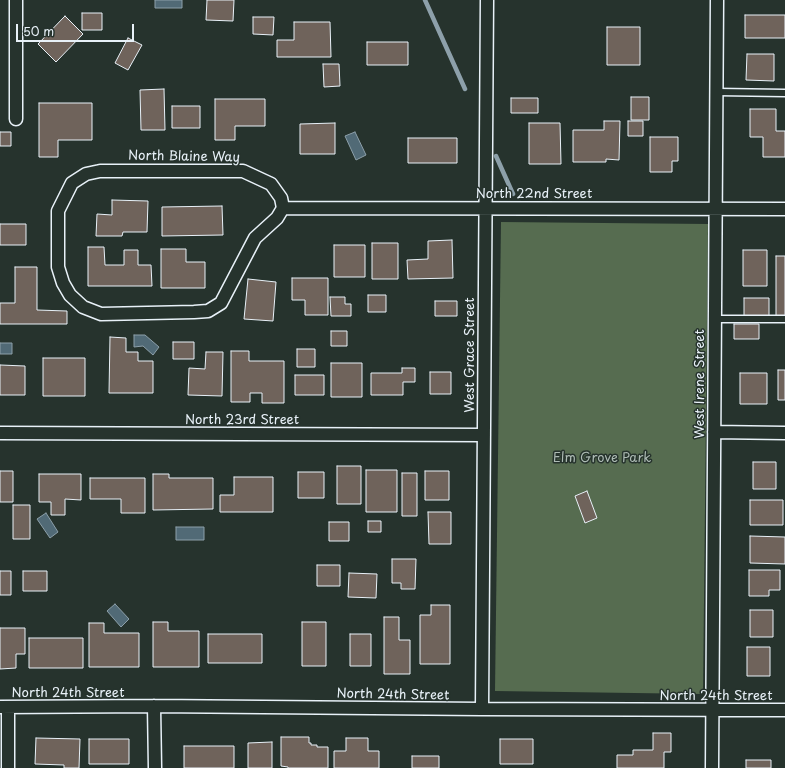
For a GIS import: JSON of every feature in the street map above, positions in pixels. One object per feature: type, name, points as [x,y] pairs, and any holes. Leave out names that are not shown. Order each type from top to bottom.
[{"type":"street","points":[[16,0],[16,119]]},
{"type":"street","name":"West Grace Street","points":[[482,710],[487,0]]},
{"type":"street","name":"West Irene Street","points":[[712,768],[717,0]]},
{"type":"street","name":"North Blaine Way","points":[[100,171],[243,171],[271,184],[281,198],[283,208],[277,218],[255,238],[221,304],[208,311],[101,314],[83,307],[70,296],[63,283],[58,267],[58,211],[72,183],[86,174],[100,171]]},
{"type":"street","name":"North 22nd Street","points":[[283,208],[785,209]]},
{"type":"street","points":[[714,432],[785,433]]},
{"type":"street","name":"North 23rd Street","points":[[0,433],[484,435]]},
{"type":"street","points":[[154,706],[155,768]]},
{"type":"street","name":"North 24th Street","points":[[4,707],[154,706],[482,710],[785,710]]},
{"type":"street","points":[[4,707],[8,768]]},
{"type":"lane","points":[[717,92],[785,93]]},
{"type":"lane","points":[[715,319],[785,319]]},
{"type":"green space","name":"Elm Grove Park","points":[[501,222],[708,224],[703,694],[495,691]]},
{"type":"water","points":[[155,0],[182,0],[182,8],[155,8]]},
{"type":"water","points":[[355,132],[366,155],[356,160],[345,136]]},
{"type":"water","points":[[134,335],[145,335],[159,347],[153,355],[143,346],[134,347]]},
{"type":"water","points":[[0,343],[12,343],[12,354],[0,354]]},
{"type":"water","points":[[46,513],[58,532],[50,538],[37,519]]},
{"type":"water","points":[[176,527],[204,527],[204,540],[176,540]]},
{"type":"water","points":[[115,604],[129,619],[121,627],[107,611]]},
{"type":"building","points":[[207,0],[234,0],[233,21],[206,20]]},
{"type":"building","points":[[82,13],[102,13],[102,30],[82,30]]},
{"type":"building","points":[[745,15],[785,15],[785,38],[745,38]]},
{"type":"building","points":[[65,16],[83,34],[56,62],[38,44]]},
{"type":"building","points":[[253,17],[274,17],[273,35],[253,34]]},
{"type":"building","points":[[294,22],[330,22],[331,57],[277,57],[277,40],[294,40]]},
{"type":"building","points":[[607,27],[640,27],[640,65],[607,65]]},
{"type":"building","points":[[128,38],[142,45],[128,70],[115,63]]},
{"type":"building","points":[[367,42],[408,42],[408,65],[367,65]]},
{"type":"building","points":[[747,54],[774,54],[774,81],[746,80]]},
{"type":"building","points":[[323,64],[339,64],[340,86],[324,87]]},
{"type":"building","points":[[164,89],[165,130],[141,130],[140,90]]},
{"type":"building","points":[[631,97],[649,97],[649,120],[631,120]]},
{"type":"building","points":[[511,98],[538,98],[538,113],[511,113]]},
{"type":"building","points":[[215,99],[265,99],[265,126],[235,126],[235,140],[215,140]]},
{"type":"building","points":[[39,103],[92,103],[92,140],[58,140],[58,157],[39,157]]},
{"type":"building","points":[[172,106],[200,106],[200,128],[172,128]]},
{"type":"building","points":[[750,109],[776,109],[776,131],[785,131],[785,157],[763,157],[763,137],[750,137]]},
{"type":"building","points":[[604,121],[620,121],[619,160],[606,159],[606,162],[573,162],[573,130],[604,130]]},
{"type":"building","points":[[628,121],[643,121],[643,136],[628,136]]},
{"type":"building","points":[[335,123],[335,154],[300,154],[300,124]]},
{"type":"building","points":[[529,123],[560,123],[561,164],[529,164]]},
{"type":"building","points":[[0,132],[11,132],[11,146],[0,146]]},
{"type":"building","points":[[650,137],[678,137],[678,161],[672,161],[672,172],[650,172]]},
{"type":"building","points":[[408,138],[457,138],[457,163],[408,163]]},
{"type":"building","points":[[112,200],[148,201],[147,232],[123,232],[122,236],[96,236],[97,214],[112,215]]},
{"type":"building","points":[[222,206],[223,235],[162,236],[162,207]]},
{"type":"building","points":[[0,224],[26,224],[26,245],[0,245]]},
{"type":"building","points":[[452,240],[453,278],[408,279],[407,260],[428,259],[428,241]]},
{"type":"building","points":[[372,243],[398,243],[398,279],[372,279]]},
{"type":"building","points":[[334,245],[365,245],[365,277],[334,277]]},
{"type":"building","points":[[88,247],[104,247],[105,265],[124,265],[124,250],[138,250],[138,265],[151,265],[152,286],[88,286]]},
{"type":"building","points":[[161,249],[186,249],[186,262],[205,262],[205,288],[161,288]]},
{"type":"building","points":[[743,250],[767,250],[767,286],[743,286]]},
{"type":"building","points":[[776,256],[785,256],[785,317],[776,317]]},
{"type":"building","points":[[15,267],[37,267],[37,310],[67,311],[67,324],[0,324],[0,303],[15,303]]},
{"type":"building","points":[[292,278],[328,278],[328,315],[305,315],[305,300],[292,300]]},
{"type":"building","points":[[248,279],[276,282],[273,321],[244,319]]},
{"type":"building","points":[[368,295],[386,295],[386,312],[368,312]]},
{"type":"building","points":[[330,297],[345,297],[345,304],[351,304],[351,316],[331,316]]},
{"type":"building","points":[[744,298],[769,298],[769,316],[744,316]]},
{"type":"building","points":[[435,301],[457,301],[457,316],[435,316]]},
{"type":"building","points":[[734,324],[759,324],[759,339],[734,339]]},
{"type":"building","points":[[331,331],[347,331],[347,346],[331,346]]},
{"type":"building","points":[[110,337],[126,338],[126,352],[138,352],[138,361],[153,361],[153,393],[109,393]]},
{"type":"building","points":[[173,342],[194,342],[194,359],[173,359]]},
{"type":"building","points":[[297,349],[315,349],[315,367],[297,367]]},
{"type":"building","points":[[231,351],[249,351],[249,361],[284,361],[284,403],[262,403],[262,393],[250,393],[250,402],[231,402]]},
{"type":"building","points":[[206,352],[223,352],[222,396],[188,395],[189,368],[205,369]]},
{"type":"building","points":[[43,358],[85,358],[85,396],[43,396]]},
{"type":"building","points":[[331,363],[362,363],[362,397],[331,397]]},
{"type":"building","points":[[0,365],[25,366],[25,395],[0,395]]},
{"type":"building","points":[[402,368],[415,368],[415,382],[403,382],[403,395],[371,395],[371,373],[402,373]]},
{"type":"building","points":[[778,370],[785,370],[785,400],[778,400]]},
{"type":"building","points":[[430,372],[451,372],[451,394],[430,394]]},
{"type":"building","points":[[740,373],[767,373],[767,404],[740,404]]},
{"type":"building","points":[[295,375],[324,375],[324,395],[295,395]]},
{"type":"building","points":[[753,462],[776,462],[776,489],[753,489]]},
{"type":"building","points":[[337,466],[361,466],[361,504],[337,504]]},
{"type":"building","points":[[366,470],[397,470],[397,512],[366,512]]},
{"type":"building","points":[[0,471],[13,471],[13,502],[0,502]]},
{"type":"building","points":[[425,471],[449,471],[449,500],[425,500]]},
{"type":"building","points":[[298,472],[324,472],[324,498],[298,498]]},
{"type":"building","points":[[402,473],[417,473],[417,516],[402,516]]},
{"type":"building","points":[[39,474],[81,474],[81,500],[65,499],[65,515],[51,515],[51,502],[39,502]]},
{"type":"building","points":[[153,474],[169,474],[169,478],[213,478],[213,509],[153,510]]},
{"type":"building","points":[[234,477],[273,477],[273,512],[220,512],[220,495],[234,495]]},
{"type":"building","points":[[90,478],[145,478],[145,513],[121,513],[121,499],[90,499]]},
{"type":"building","points":[[587,491],[597,518],[585,523],[575,496]]},
{"type":"building","points":[[750,500],[783,500],[783,525],[750,525]]},
{"type":"building","points":[[13,505],[30,505],[30,539],[13,539]]},
{"type":"building","points":[[428,512],[451,512],[451,544],[429,544]]},
{"type":"building","points":[[368,521],[381,521],[381,532],[368,532]]},
{"type":"building","points":[[329,522],[349,522],[349,541],[329,541]]},
{"type":"building","points":[[750,536],[785,537],[785,564],[750,563]]},
{"type":"building","points":[[392,559],[416,559],[415,589],[401,589],[401,583],[392,583]]},
{"type":"building","points":[[317,565],[340,565],[340,586],[317,586]]},
{"type":"building","points":[[749,570],[780,570],[780,590],[769,590],[769,596],[749,596]]},
{"type":"building","points":[[0,571],[11,571],[11,595],[0,595]]},
{"type":"building","points":[[23,571],[47,571],[47,591],[23,591]]},
{"type":"building","points":[[349,573],[377,574],[376,598],[348,597]]},
{"type":"building","points":[[431,605],[450,605],[450,664],[420,664],[420,615],[431,615]]},
{"type":"building","points":[[750,610],[773,610],[773,637],[750,637]]},
{"type":"building","points":[[384,617],[399,617],[399,640],[410,640],[410,674],[384,674]]},
{"type":"building","points":[[153,622],[168,622],[168,631],[199,631],[199,667],[153,667]]},
{"type":"building","points":[[302,622],[326,622],[326,666],[302,666]]},
{"type":"building","points":[[89,623],[104,623],[104,633],[139,633],[139,667],[89,667]]},
{"type":"building","points":[[0,628],[25,628],[25,654],[16,654],[16,668],[0,669]]},
{"type":"building","points":[[208,634],[262,634],[262,663],[208,663]]},
{"type":"building","points":[[350,634],[371,634],[371,666],[350,666]]},
{"type":"building","points":[[29,638],[83,638],[83,668],[29,668]]},
{"type":"building","points":[[747,647],[770,647],[770,676],[747,676]]},
{"type":"building","points":[[653,733],[671,733],[671,752],[664,752],[664,768],[617,768],[617,755],[633,755],[633,750],[653,750]]},
{"type":"building","points":[[281,737],[309,737],[309,743],[311,743],[311,745],[317,745],[317,747],[328,747],[328,768],[288,768],[281,766]]},
{"type":"building","points":[[36,738],[80,739],[79,768],[64,768],[64,765],[35,764]]},
{"type":"building","points":[[346,738],[368,738],[368,751],[379,751],[379,768],[334,768],[334,751],[346,751]]},
{"type":"building","points":[[89,739],[129,739],[129,764],[89,764]]},
{"type":"building","points":[[500,739],[533,739],[533,764],[500,764]]},
{"type":"building","points":[[272,742],[272,768],[248,768],[248,743]]},
{"type":"building","points":[[184,746],[234,746],[234,768],[184,768]]},
{"type":"building","points":[[412,756],[439,756],[439,768],[412,768]]},
{"type":"building","points":[[746,760],[771,760],[771,768],[746,768]]},
{"type":"waterway","points":[[425,0],[465,89]]},
{"type":"waterway","points":[[496,156],[513,194]]}]
